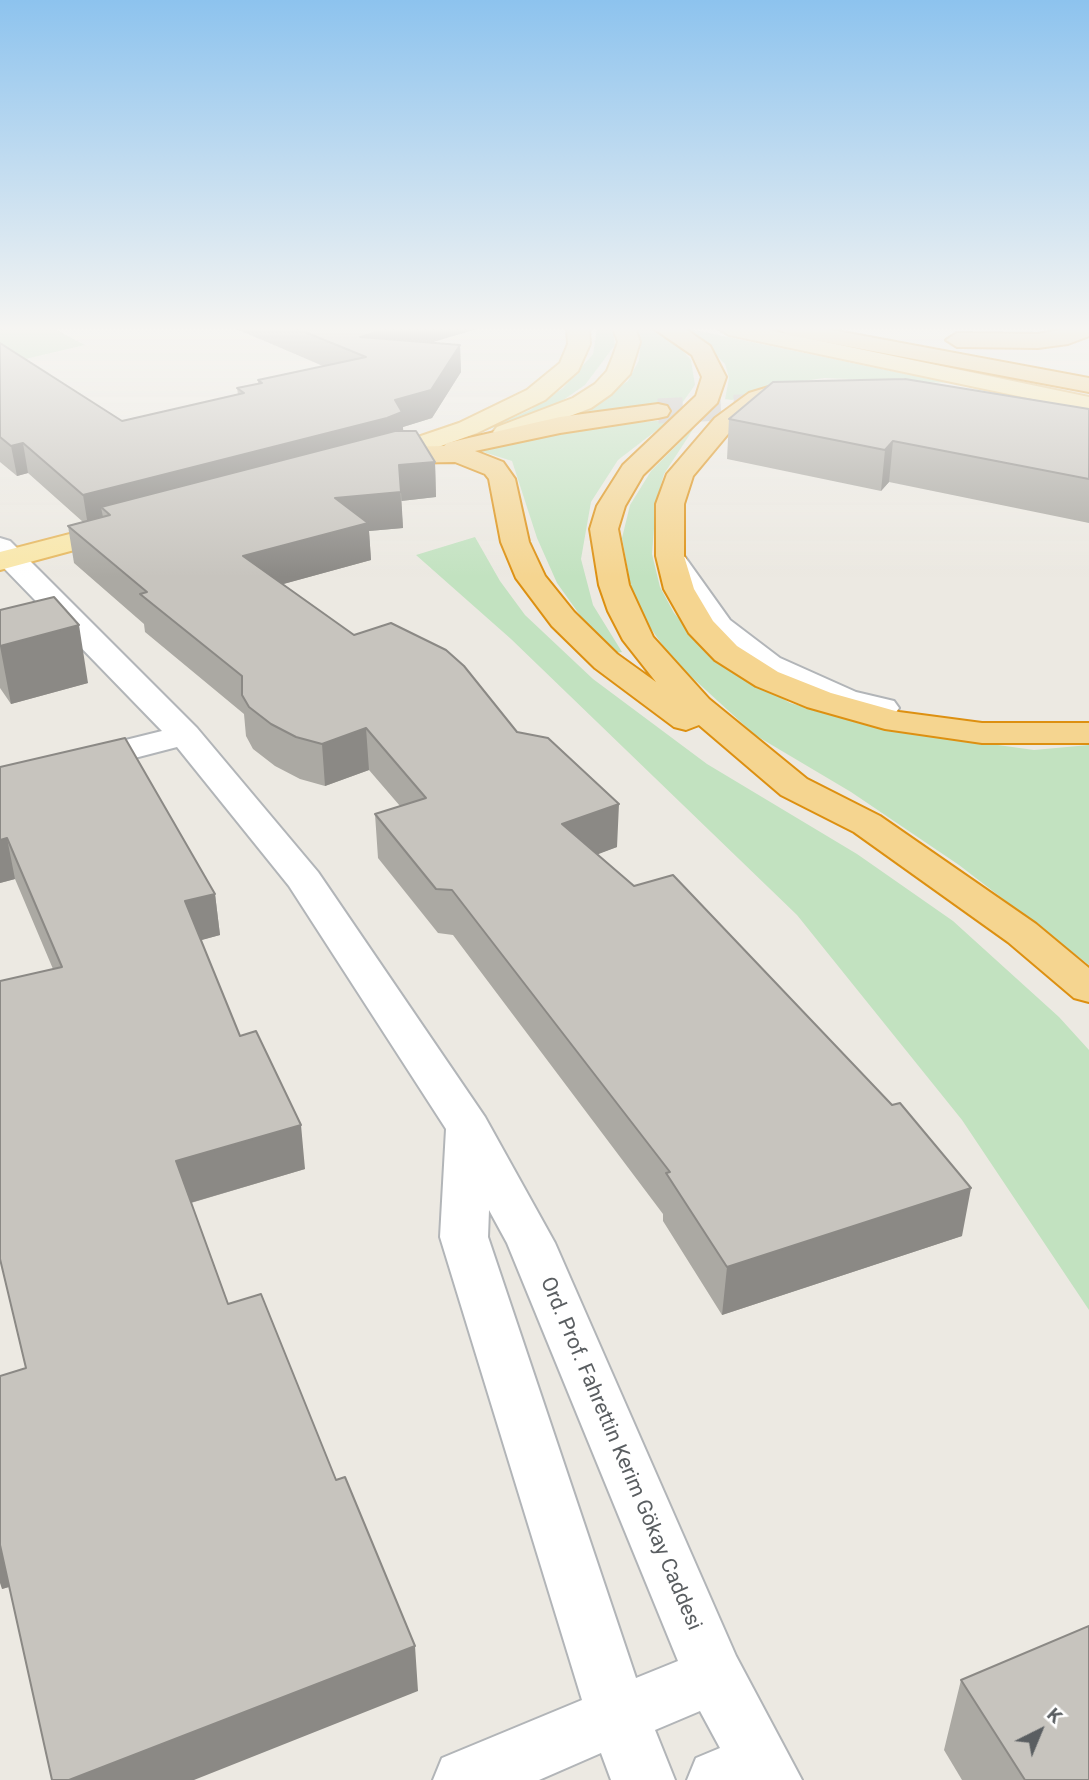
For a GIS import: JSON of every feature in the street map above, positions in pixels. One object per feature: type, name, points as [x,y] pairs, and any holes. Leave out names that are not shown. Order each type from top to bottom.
[{"type":"highway","points":[[456,448],[560,425],[659,411]]},
{"type":"highway","points":[[694,411],[632,471],[611,506],[604,529],[614,585],[623,611],[639,640],[663,671],[737,742],[794,787]]},
{"type":"highway","points":[[740,411],[724,423],[680,474],[670,504],[670,556],[679,589],[700,626],[726,653],[766,679],[819,700],[897,722],[982,733],[1089,733]]},
{"type":"highway","points":[[398,455],[456,454],[494,468],[502,479],[515,542],[525,566],[563,619],[606,661],[653,698],[722,744],[794,787],[867,824],[1022,933],[1089,989]]},
{"type":"main road","points":[[345,469],[398,455],[503,411]]},
{"type":"main road","points":[[398,455],[456,448],[562,411]]},
{"type":"main road","points":[[4,555],[145,523]]},
{"type":"street","name":"Ord. Prof. Fahrettin Kerim Gökay Caddesi","points":[[4,555],[185,735],[304,880],[469,1128],[531,1243],[714,1675],[751,1775]]},
{"type":"street","points":[[670,556],[719,627],[769,665],[845,699],[902,713],[967,723],[1039,726],[1089,723]]},
{"type":"street","points":[[0,782],[185,735]]},
{"type":"street","points":[[469,1128],[464,1237],[617,1714],[643,1780]]},
{"type":"street","points":[[465,1780],[714,1675]]},
{"type":"green space","points":[[528,411],[539,411],[473,435]]},
{"type":"green space","points":[[580,411],[620,411],[569,418]]},
{"type":"green space","points":[[666,411],[676,411],[670,420],[618,460],[591,502],[581,559],[593,605],[622,652],[616,653],[582,618],[557,583],[537,538],[512,461],[474,449],[601,425],[669,420]]},
{"type":"green space","points":[[694,428],[664,474],[656,502],[652,554],[660,587],[674,613],[699,642],[741,674],[790,703],[848,719],[911,733],[1034,750],[1089,745],[1089,965],[959,865],[851,792],[755,735],[673,660],[647,623],[631,588],[622,538],[630,505],[651,471]]},
{"type":"green space","points":[[475,537],[500,581],[525,615],[593,679],[707,764],[857,854],[953,921],[1059,1017],[1089,1050],[1089,1310],[962,1120],[797,915],[511,639],[416,555]]},
{"type":"building","points":[[0,411],[106,411],[122,421],[165,411],[402,412],[83,495],[23,443],[11,446],[0,437]]},
{"type":"building","points":[[738,411],[1089,411],[1089,479],[893,441],[885,450],[729,419]]},
{"type":"building","points":[[395,431],[416,431],[435,462],[399,465],[401,492],[335,498],[368,523],[243,556],[354,635],[391,623],[446,650],[464,666],[517,732],[548,738],[619,804],[562,824],[634,886],[673,875],[892,1105],[900,1103],[971,1188],[727,1267],[666,1173],[670,1172],[452,890],[436,889],[375,814],[426,798],[366,728],[322,744],[296,737],[271,724],[249,707],[242,695],[242,676],[140,594],[147,592],[68,526],[110,515],[101,507]]},
{"type":"building","points":[[54,597],[79,625],[0,646],[0,610]]},
{"type":"building","points":[[125,738],[215,894],[185,901],[240,1036],[256,1031],[301,1125],[176,1161],[228,1304],[261,1294],[336,1480],[345,1477],[415,1646],[69,1780],[52,1780],[0,1545],[0,1376],[26,1368],[0,1259],[0,981],[62,967],[7,838],[0,840],[0,767]]},
{"type":"building","points":[[1089,1626],[1089,1780],[1025,1780],[961,1680]]}]
